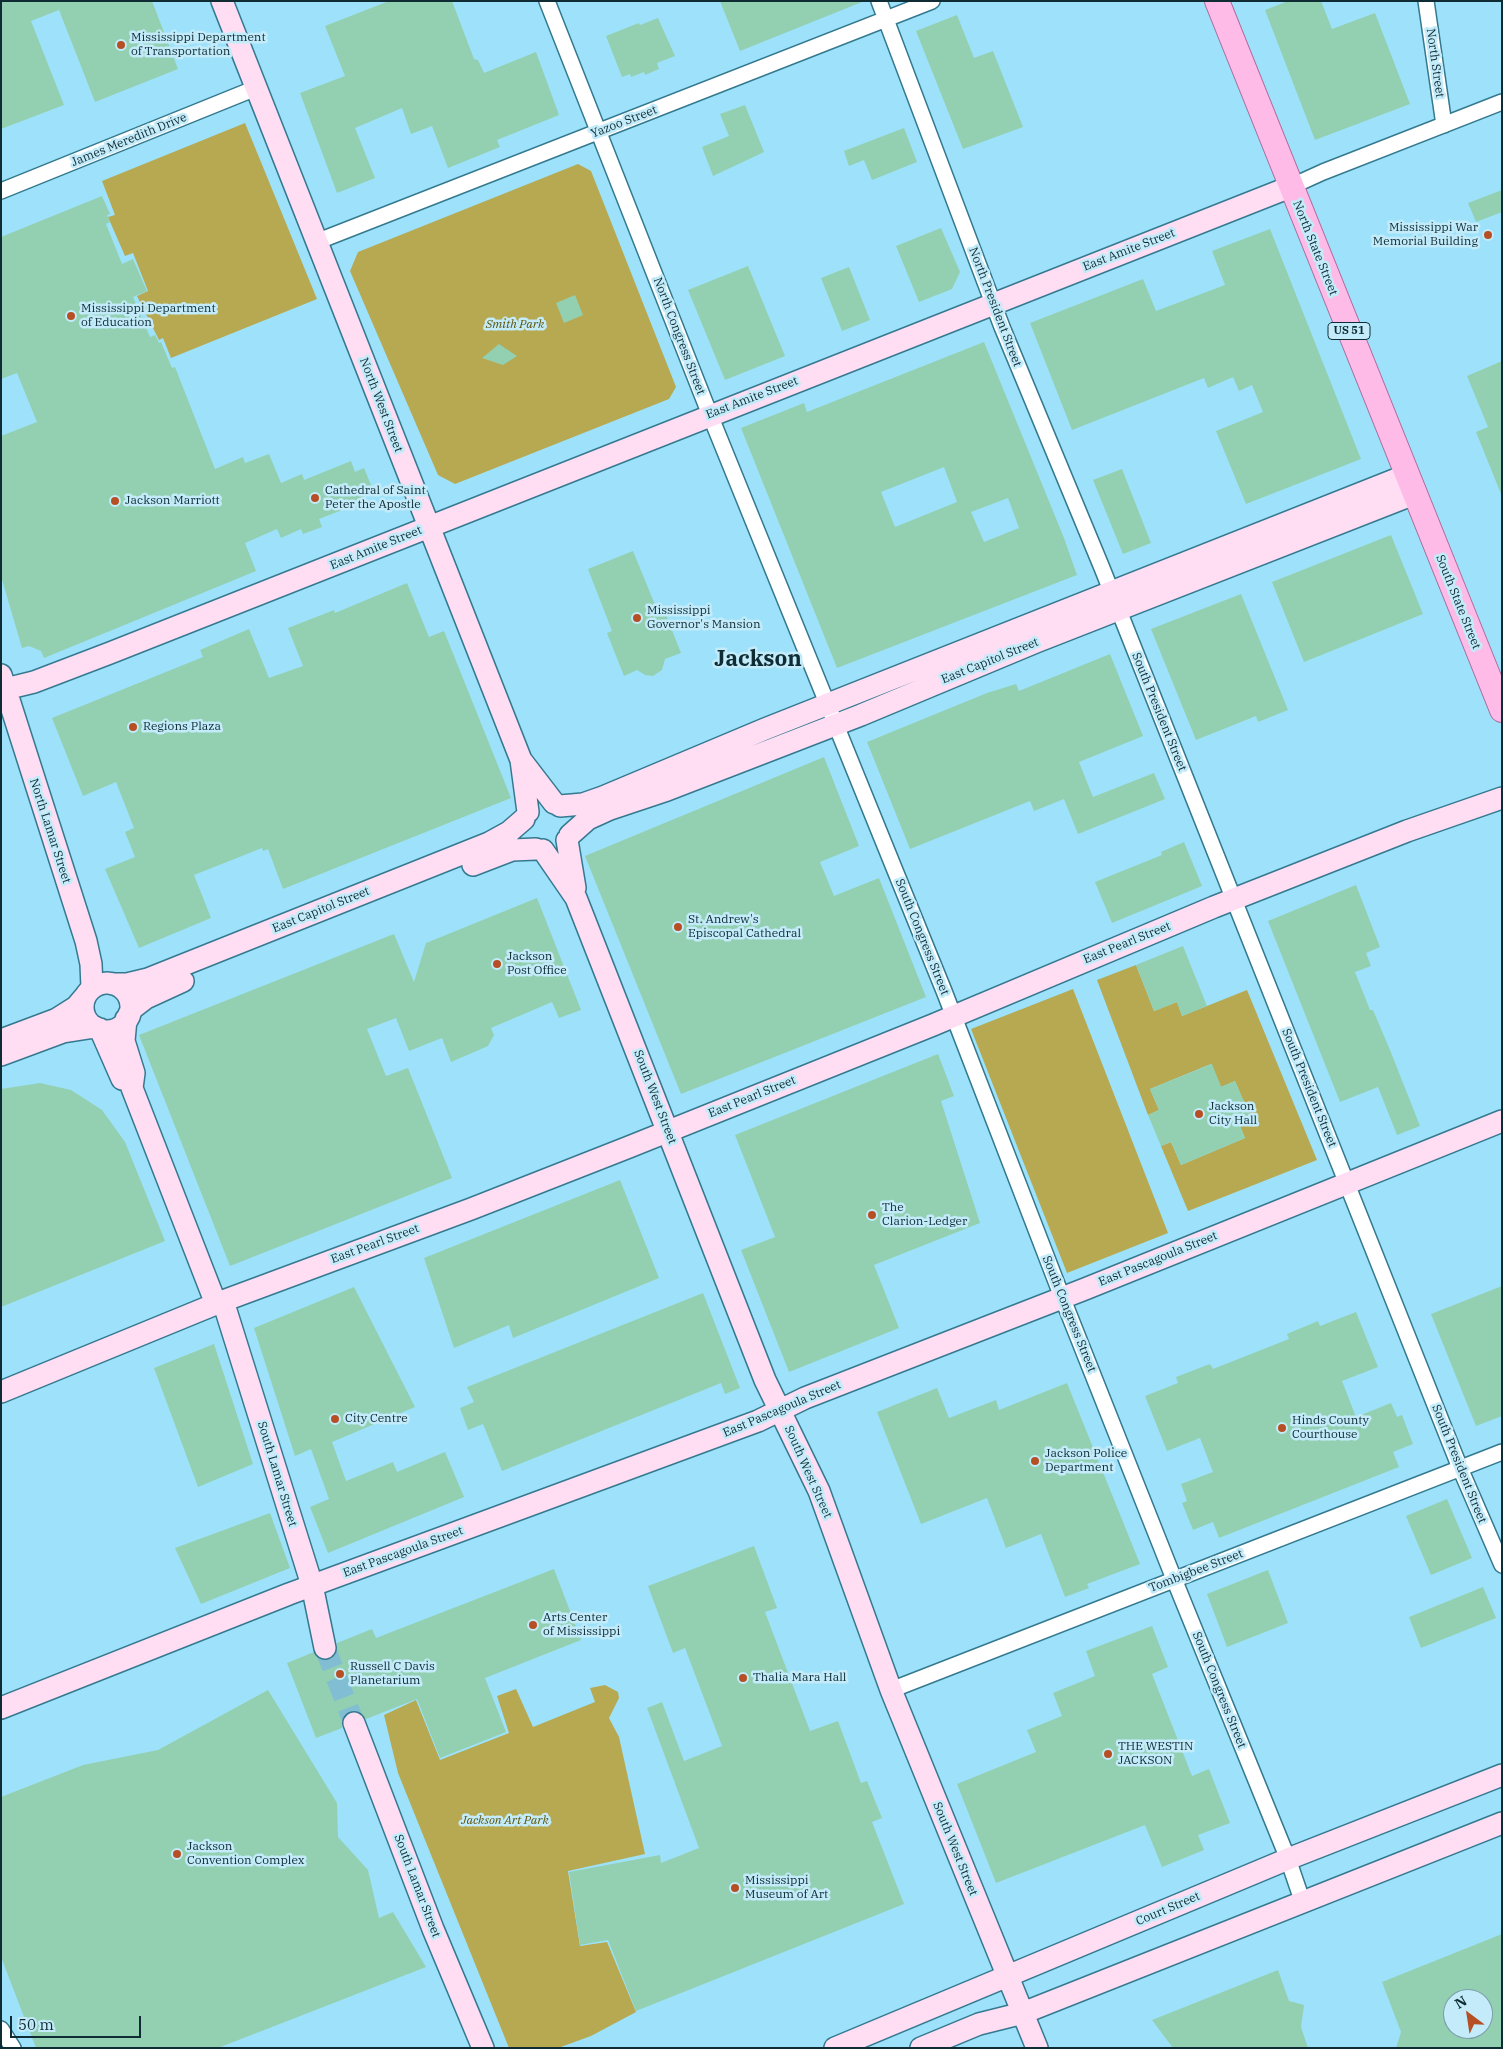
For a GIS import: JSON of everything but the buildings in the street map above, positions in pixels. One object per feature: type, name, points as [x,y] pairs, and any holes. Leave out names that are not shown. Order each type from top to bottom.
[{"type":"main road","name":"North West Street","points":[[222,1],[521,760],[526,816]]},
{"type":"main road","name":"North State Street","points":[[1217,1],[1410,485]]},
{"type":"main road","name":"East Amite Street","points":[[3,685],[34,682],[94,660],[1290,187]]},
{"type":"main road","name":"East Capitol Street","points":[[557,805],[583,804],[603,797],[827,704],[1115,602],[1410,485]]},
{"type":"main road","name":"South State Street","points":[[1410,485],[1502,710]]},
{"type":"main road","name":"East Capitol Street","points":[[568,837],[597,814],[836,725],[1115,602]]},
{"type":"main road","name":"North Lamar Street","points":[[3,685],[86,941],[91,964],[89,991]]},
{"type":"main road","points":[[521,760],[557,805],[570,818],[568,837],[560,847],[540,850],[525,836],[526,816],[539,804],[557,805]]},
{"type":"main road","name":"East Pearl Street","points":[[1,1392],[219,1302],[471,1209],[668,1131],[1407,831],[1502,798]]},
{"type":"main road","name":"East Capitol Street","points":[[113,984],[127,984],[148,979],[477,848],[509,832],[526,816]]},
{"type":"main road","name":"South West Street","points":[[568,837],[576,898],[765,1380],[818,1491],[891,1690],[1037,2048]]},
{"type":"main road","name":"East Capitol Street","points":[[128,1017],[141,1001],[164,988],[495,856],[512,850],[540,850]]},
{"type":"main road","name":"South West Street","points":[[540,850],[576,898]]},
{"type":"main road","points":[[1,1040],[57,1019],[76,1007],[89,991],[98,984],[113,984],[125,992],[129,998],[128,1017],[119,1027],[111,1030],[97,1028],[68,1031],[1,1055]]},
{"type":"main road","points":[[89,991],[83,1008],[84,1015],[97,1028]]},
{"type":"main road","name":"South Lamar Street","points":[[128,1017],[124,1041],[134,1073],[132,1088]]},
{"type":"main road","name":"South Lamar Street","points":[[97,1028],[121,1078],[132,1088],[219,1302],[312,1585],[325,1648]]},
{"type":"main road","name":"East Pascagoula Street","points":[[1,1708],[312,1585],[758,1421],[805,1398],[1502,1121]]},
{"type":"main road","name":"South Lamar Street","points":[[354,1723],[433,1929],[483,2048]]},
{"type":"main road","name":"Court Street","points":[[835,2048],[1288,1859],[1502,1775]]},
{"type":"main road","points":[[921,2048],[979,2024],[1023,2013],[1502,1823]]},
{"type":"street","name":"North Congress Street","points":[[547,1],[710,415],[836,725]]},
{"type":"street","name":"North President Street","points":[[879,1],[993,304],[1115,602]]},
{"type":"street","name":"Yazoo Street","points":[[316,242],[932,1]]},
{"type":"street","name":"North Street","points":[[1426,1],[1444,124]]},
{"type":"street","name":"James Meredith Drive","points":[[1,191],[256,88]]},
{"type":"street","name":"East Amite Street","points":[[1290,187],[1323,172],[1502,102]]},
{"type":"street","name":"South President Street","points":[[1115,602],[1460,1468],[1502,1565]]},
{"type":"street","name":"South Congress Street","points":[[836,725],[954,1016],[1062,1297],[1288,1859],[1303,1902]]},
{"type":"street","name":"Tombigbee Street","points":[[891,1690],[1502,1452]]},
{"type":"street","points":[[1,2029],[13,2048]]},
{"type":"green space","points":[[245,123],[317,299],[171,358],[163,338],[159,340],[137,296],[148,291],[133,253],[125,256],[108,217],[115,215],[102,181]]},
{"type":"green space","name":"Smith Park","points":[[578,164],[591,171],[676,387],[669,399],[455,484],[438,475],[350,271],[358,252]]},
{"type":"green space","points":[[1136,965],[1154,1011],[1177,1002],[1182,1016],[1247,990],[1317,1160],[1188,1211],[1161,1146],[1171,1142],[1181,1165],[1245,1138],[1237,1119],[1249,1114],[1235,1081],[1221,1087],[1211,1064],[1150,1089],[1159,1110],[1148,1115],[1097,980]]},
{"type":"green space","points":[[1073,989],[1168,1233],[1067,1273],[971,1029]]},
{"type":"green space","name":"Jackson Art Park","points":[[605,1685],[618,1692],[619,1698],[609,1718],[619,1737],[645,1854],[568,1871],[580,1946],[607,1942],[636,2012],[591,2036],[558,2048],[509,2048],[398,1773],[384,1715],[416,1700],[440,1760],[509,1733],[497,1696],[516,1689],[533,1727],[595,1702],[590,1688]]},
{"type":"tunnel","points":[[325,1648],[354,1723]]},
{"type":"place","name":"Mississippi Department of Transportation","points":[[121,45]]},
{"type":"place","name":"Mississippi War Memorial Building","points":[[1488,235]]},
{"type":"place","name":"Mississippi Department of Education","points":[[71,316]]},
{"type":"place","name":"Cathedral of Saint Peter the Apostle","points":[[315,498]]},
{"type":"place","name":"Jackson Marriott","points":[[115,501]]},
{"type":"place","name":"Mississippi Governor's Mansion","points":[[637,618]]},
{"type":"place","name":"Regions Plaza","points":[[133,727]]},
{"type":"place","name":"St. Andrew's Episcopal Cathedral","points":[[678,927]]},
{"type":"place","name":"Jackson Post Office","points":[[497,964]]},
{"type":"place","name":"Jackson City Hall","points":[[1199,1114]]},
{"type":"place","name":"The Clarion-Ledger","points":[[872,1215]]},
{"type":"place","name":"City Centre","points":[[335,1419]]},
{"type":"place","name":"Hinds County Courthouse","points":[[1282,1428]]},
{"type":"place","name":"Jackson Police Department","points":[[1035,1461]]},
{"type":"place","name":"Arts Center of Mississippi","points":[[533,1625]]},
{"type":"place","name":"Russell C Davis Planetarium","points":[[340,1674]]},
{"type":"place","name":"Thalia Mara Hall","points":[[743,1678]]},
{"type":"place","name":"THE WESTIN JACKSON","points":[[1108,1754]]},
{"type":"place","name":"Jackson Convention Complex","points":[[177,1854]]},
{"type":"place","name":"Mississippi Museum of Art","points":[[735,1888]]},
{"type":"district","name":"Jackson","points":[[758,660]]}]
